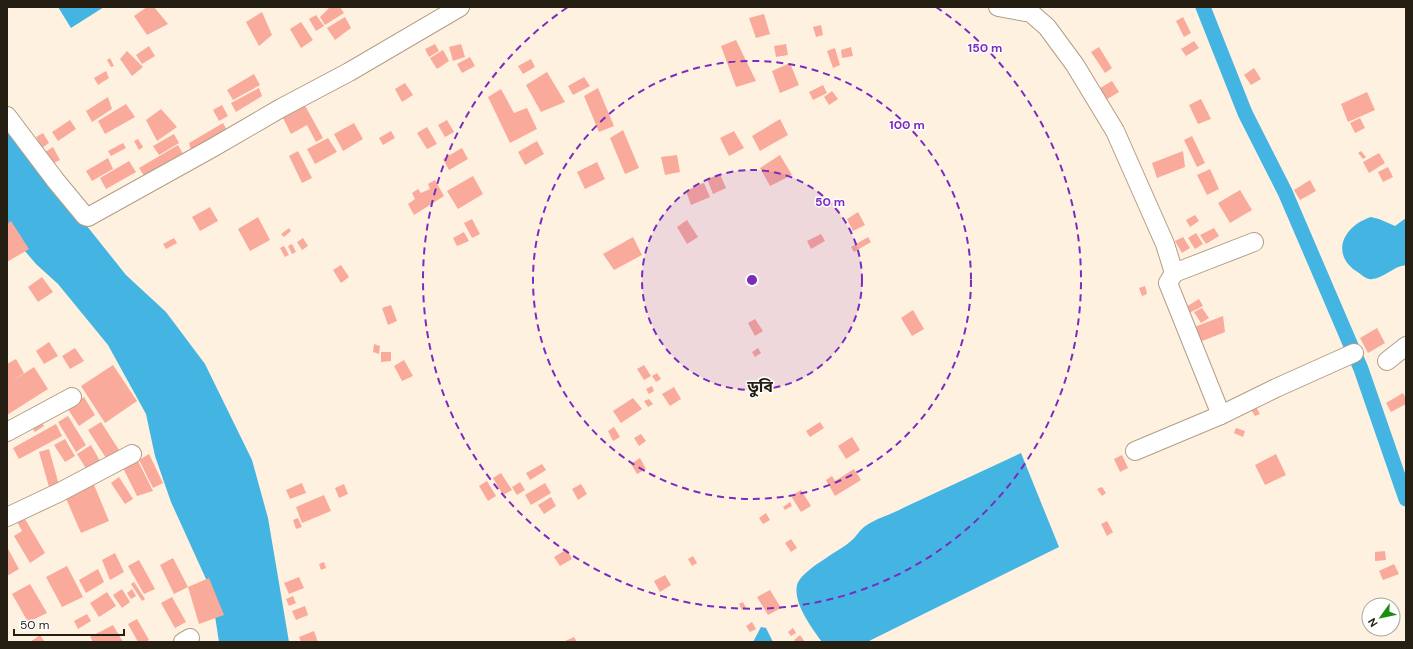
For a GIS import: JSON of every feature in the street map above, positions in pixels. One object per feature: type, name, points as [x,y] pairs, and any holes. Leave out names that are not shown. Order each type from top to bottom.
[{"type":"street","points":[[7,116],[56,181],[85,216],[88,216],[214,147],[281,108],[349,72],[460,7]]},
{"type":"street","points":[[998,7],[1031,13],[1047,27],[1075,65],[1115,131],[1165,244],[1174,273]]},
{"type":"street","points":[[1221,416],[1168,283],[1174,273],[1254,242]]},
{"type":"street","points":[[1386,361],[1406,346]]},
{"type":"street","points":[[1135,451],[1221,416],[1276,388],[1354,353]]},
{"type":"street","points":[[7,432],[72,396]]},
{"type":"street","points":[[7,517],[60,492],[132,454]]},
{"type":"water","points":[[58,7],[104,7],[71,28]]},
{"type":"water","points":[[7,126],[126,275],[166,312],[205,364],[252,460],[268,518],[289,642],[219,642],[211,590],[171,502],[155,456],[146,414],[108,345],[58,284],[36,264],[7,230]]},
{"type":"water","points":[[1371,217],[1395,226],[1406,218],[1406,265],[1396,268],[1383,276],[1374,279],[1366,278],[1350,266],[1344,258],[1342,250],[1343,242],[1353,227],[1361,221]]},
{"type":"water","points":[[1021,453],[1059,547],[867,642],[822,642],[804,615],[798,600],[797,585],[806,573],[821,561],[846,545],[869,524]]},
{"type":"water","points":[[761,627],[766,628],[773,642],[753,642]]},
{"type":"building","points":[[147,7],[154,7],[168,24],[147,35],[134,16]]},
{"type":"building","points":[[330,7],[340,7],[344,13],[325,25],[320,17]]},
{"type":"building","points":[[262,12],[272,35],[259,46],[246,22]]},
{"type":"building","points":[[764,14],[770,34],[756,38],[749,18]]},
{"type":"building","points":[[316,15],[324,26],[316,31],[309,19]]},
{"type":"building","points":[[345,17],[351,28],[335,40],[327,28]]},
{"type":"building","points":[[1183,17],[1191,33],[1184,37],[1176,21]]},
{"type":"building","points":[[301,22],[313,40],[301,48],[290,29]]},
{"type":"building","points":[[821,25],[823,35],[816,37],[813,27]]},
{"type":"building","points":[[736,40],[756,81],[736,87],[721,46]]},
{"type":"building","points":[[1194,41],[1199,48],[1186,56],[1181,49]]},
{"type":"building","points":[[435,44],[439,51],[429,57],[425,49]]},
{"type":"building","points":[[461,44],[465,57],[453,61],[449,47]]},
{"type":"building","points":[[786,44],[788,55],[776,57],[774,46]]},
{"type":"building","points":[[149,46],[155,56],[142,64],[136,55]]},
{"type":"building","points":[[851,47],[853,56],[842,58],[841,50]]},
{"type":"building","points":[[1099,47],[1112,68],[1105,73],[1091,52]]},
{"type":"building","points":[[835,48],[840,65],[833,68],[827,51]]},
{"type":"building","points":[[443,50],[449,61],[437,69],[430,58]]},
{"type":"building","points":[[127,51],[143,67],[132,76],[120,59]]},
{"type":"building","points":[[470,57],[475,66],[462,73],[457,64]]},
{"type":"building","points":[[110,58],[114,66],[111,67],[107,60]]},
{"type":"building","points":[[531,59],[535,67],[523,74],[518,66]]},
{"type":"building","points":[[790,63],[799,85],[780,93],[772,71]]},
{"type":"building","points":[[1254,68],[1261,79],[1251,85],[1244,75]]},
{"type":"building","points":[[106,71],[109,78],[98,85],[94,78]]},
{"type":"building","points":[[547,72],[565,102],[541,112],[526,85]]},
{"type":"building","points":[[254,74],[260,85],[233,100],[227,90]]},
{"type":"building","points":[[584,77],[590,86],[573,95],[568,86]]},
{"type":"building","points":[[1112,81],[1119,92],[1104,101],[1097,90]]},
{"type":"building","points":[[405,83],[413,95],[402,102],[395,89]]},
{"type":"building","points":[[823,85],[827,93],[813,100],[809,92]]},
{"type":"building","points":[[259,88],[262,96],[236,112],[231,103]]},
{"type":"building","points":[[598,88],[614,126],[599,132],[584,96]]},
{"type":"building","points":[[501,89],[514,113],[527,108],[537,129],[510,143],[488,97]]},
{"type":"building","points":[[832,91],[838,99],[829,105],[824,97]]},
{"type":"building","points":[[1367,92],[1375,110],[1348,122],[1341,104]]},
{"type":"building","points":[[108,97],[112,109],[92,122],[86,111]]},
{"type":"building","points":[[1201,99],[1211,119],[1198,124],[1189,105]]},
{"type":"building","points":[[303,102],[323,138],[316,142],[307,125],[291,134],[281,114]]},
{"type":"building","points":[[126,104],[135,117],[105,134],[98,121]]},
{"type":"building","points":[[222,105],[228,116],[219,121],[213,110]]},
{"type":"building","points":[[161,109],[177,127],[157,141],[146,120]]},
{"type":"building","points":[[1360,118],[1365,128],[1355,133],[1350,123]]},
{"type":"building","points":[[780,119],[788,135],[760,151],[752,136]]},
{"type":"building","points":[[70,120],[76,129],[58,141],[52,132]]},
{"type":"building","points":[[447,120],[454,132],[445,137],[438,125]]},
{"type":"building","points":[[223,123],[228,132],[192,154],[189,143]]},
{"type":"building","points":[[354,123],[363,139],[343,151],[334,134]]},
{"type":"building","points":[[427,127],[437,144],[427,149],[417,133]]},
{"type":"building","points":[[623,130],[639,168],[625,174],[610,138]]},
{"type":"building","points":[[391,131],[395,138],[383,145],[379,138]]},
{"type":"building","points":[[734,131],[744,148],[729,156],[720,138]]},
{"type":"building","points":[[43,133],[49,143],[42,148],[36,137]]},
{"type":"building","points":[[174,134],[179,143],[159,155],[153,146]]},
{"type":"building","points":[[1192,136],[1205,163],[1197,167],[1184,140]]},
{"type":"building","points":[[328,138],[337,152],[315,164],[307,149]]},
{"type":"building","points":[[138,139],[143,147],[139,150],[134,141]]},
{"type":"building","points":[[537,141],[544,154],[525,165],[518,152]]},
{"type":"building","points":[[123,143],[126,148],[111,156],[108,151]]},
{"type":"building","points":[[178,145],[183,154],[145,177],[139,168]]},
{"type":"building","points":[[53,147],[60,160],[52,164],[45,152]]},
{"type":"building","points":[[462,148],[468,159],[449,170],[443,159]]},
{"type":"building","points":[[298,151],[312,178],[302,183],[289,156]]},
{"type":"building","points":[[1183,151],[1185,167],[1157,178],[1152,163]]},
{"type":"building","points":[[1361,151],[1366,157],[1363,159],[1358,153]]},
{"type":"building","points":[[1379,153],[1385,163],[1369,173],[1363,162]]},
{"type":"building","points":[[677,155],[680,172],[665,175],[661,157]]},
{"type":"building","points":[[780,155],[792,175],[770,186],[760,168]]},
{"type":"building","points":[[108,158],[113,169],[92,181],[86,171]]},
{"type":"building","points":[[129,161],[136,172],[106,189],[100,178]]},
{"type":"building","points":[[597,162],[605,179],[585,189],[577,172]]},
{"type":"building","points":[[1388,167],[1393,177],[1383,182],[1378,172]]},
{"type":"building","points":[[1210,169],[1219,189],[1207,195],[1197,175]]},
{"type":"building","points":[[720,174],[726,188],[713,194],[707,179]]},
{"type":"building","points":[[473,176],[483,194],[458,209],[447,191]]},
{"type":"building","points":[[435,180],[444,196],[414,215],[408,204],[415,199],[412,193],[418,189],[421,193],[430,189],[428,184]]},
{"type":"building","points":[[1310,180],[1316,191],[1300,200],[1294,190]]},
{"type":"building","points":[[704,183],[710,197],[691,205],[686,191]]},
{"type":"building","points":[[1240,190],[1252,210],[1230,223],[1218,203]]},
{"type":"building","points":[[210,207],[218,221],[200,231],[192,217]]},
{"type":"building","points":[[858,212],[865,225],[853,231],[847,219]]},
{"type":"building","points":[[1195,215],[1199,221],[1190,227],[1186,220]]},
{"type":"building","points":[[258,217],[270,240],[250,251],[238,229]]},
{"type":"building","points":[[472,219],[480,234],[472,238],[464,223]]},
{"type":"building","points":[[687,220],[698,237],[687,244],[677,227]]},
{"type":"building","points":[[11,221],[29,249],[7,262],[7,224]]},
{"type":"building","points":[[289,228],[291,231],[284,237],[281,234]]},
{"type":"building","points":[[1214,228],[1219,236],[1206,244],[1200,235]]},
{"type":"building","points":[[464,232],[469,241],[457,246],[453,238]]},
{"type":"building","points":[[1196,233],[1203,244],[1195,249],[1188,238]]},
{"type":"building","points":[[821,234],[825,241],[811,249],[807,241]]},
{"type":"building","points":[[633,237],[642,255],[614,270],[603,254]]},
{"type":"building","points":[[868,237],[871,242],[854,252],[851,247]]},
{"type":"building","points":[[1183,237],[1190,248],[1182,253],[1175,241]]},
{"type":"building","points":[[174,238],[177,243],[166,249],[163,244]]},
{"type":"building","points":[[303,238],[308,246],[302,250],[297,242]]},
{"type":"building","points":[[292,244],[296,252],[292,254],[288,246]]},
{"type":"building","points":[[284,246],[289,255],[285,257],[280,248]]},
{"type":"building","points":[[341,265],[349,277],[341,283],[333,270]]},
{"type":"building","points":[[42,277],[53,292],[38,302],[28,287]]},
{"type":"building","points":[[1145,286],[1147,294],[1142,296],[1139,288]]},
{"type":"building","points":[[1199,299],[1203,306],[1189,313],[1186,307]]},
{"type":"building","points":[[391,305],[397,321],[388,325],[382,308]]},
{"type":"building","points":[[1202,308],[1209,318],[1201,323],[1194,312]]},
{"type":"building","points":[[913,310],[924,329],[912,336],[901,318]]},
{"type":"building","points":[[1223,316],[1225,332],[1197,343],[1192,328]]},
{"type":"building","points":[[755,319],[763,331],[755,336],[748,323]]},
{"type":"building","points":[[1377,328],[1385,343],[1368,353],[1360,338]]},
{"type":"building","points":[[49,342],[58,356],[44,364],[36,351]]},
{"type":"building","points":[[374,344],[380,346],[379,354],[373,352]]},
{"type":"building","points":[[75,348],[84,361],[70,369],[62,356]]},
{"type":"building","points":[[758,348],[761,353],[755,357],[752,352]]},
{"type":"building","points":[[381,352],[391,352],[391,361],[381,362]]},
{"type":"building","points":[[16,359],[24,373],[11,382],[34,367],[48,389],[7,415],[7,364]]},
{"type":"building","points":[[404,360],[413,376],[402,381],[394,366]]},
{"type":"building","points":[[113,365],[137,401],[105,423],[81,386]]},
{"type":"building","points":[[644,365],[651,376],[644,380],[637,369]]},
{"type":"building","points":[[657,373],[661,379],[656,382],[652,376]]},
{"type":"building","points":[[652,386],[654,391],[649,394],[646,389]]},
{"type":"building","points":[[674,387],[681,399],[670,406],[662,394]]},
{"type":"building","points":[[1403,393],[1406,399],[1406,404],[1391,412],[1386,403]]},
{"type":"building","points":[[84,397],[95,415],[79,426],[67,408]]},
{"type":"building","points":[[633,398],[642,409],[621,423],[613,411]]},
{"type":"building","points":[[649,399],[653,404],[648,407],[644,401]]},
{"type":"building","points":[[1255,405],[1260,414],[1255,416],[1250,408]]},
{"type":"building","points":[[68,416],[86,445],[76,452],[58,422]]},
{"type":"building","points":[[41,421],[44,426],[35,432],[31,426]]},
{"type":"building","points":[[101,422],[119,450],[106,458],[88,430]]},
{"type":"building","points":[[820,422],[824,428],[810,437],[806,431]]},
{"type":"building","points":[[56,424],[62,436],[19,459],[13,448]]},
{"type":"building","points":[[614,427],[620,437],[613,441],[608,431]]},
{"type":"building","points":[[1236,428],[1245,431],[1243,437],[1234,433]]},
{"type":"building","points":[[641,434],[646,441],[639,446],[634,438]]},
{"type":"building","points":[[852,437],[860,450],[846,459],[838,446]]},
{"type":"building","points":[[65,439],[75,456],[65,462],[54,445]]},
{"type":"building","points":[[91,445],[100,461],[87,470],[77,454]]},
{"type":"building","points":[[49,449],[59,485],[49,487],[39,452]]},
{"type":"building","points":[[149,454],[163,483],[153,488],[139,460]]},
{"type":"building","points":[[1276,454],[1286,475],[1265,485],[1255,465]]},
{"type":"building","points":[[1122,455],[1128,468],[1120,472],[1114,459]]},
{"type":"building","points":[[136,457],[153,491],[137,496],[122,466]]},
{"type":"building","points":[[640,458],[646,469],[637,474],[631,464]]},
{"type":"building","points":[[542,464],[546,470],[530,480],[526,473]]},
{"type":"building","points":[[854,469],[861,480],[835,496],[826,480],[832,476],[835,481]]},
{"type":"building","points":[[501,473],[512,490],[503,495],[493,478]]},
{"type":"building","points":[[119,477],[133,499],[125,504],[111,483]]},
{"type":"building","points":[[92,480],[109,521],[81,533],[64,494]]},
{"type":"building","points":[[487,481],[496,496],[488,501],[479,486]]},
{"type":"building","points":[[520,482],[525,490],[517,495],[512,487]]},
{"type":"building","points":[[302,483],[306,493],[290,499],[286,490]]},
{"type":"building","points":[[545,483],[551,493],[531,505],[525,495]]},
{"type":"building","points":[[344,484],[348,494],[339,498],[335,488]]},
{"type":"building","points":[[581,484],[587,494],[578,500],[572,489]]},
{"type":"building","points":[[1102,487],[1106,493],[1102,496],[1097,489]]},
{"type":"building","points":[[801,490],[811,506],[801,512],[791,496]]},
{"type":"building","points":[[324,495],[331,511],[302,523],[296,507]]},
{"type":"building","points":[[551,497],[556,506],[544,514],[538,505]]},
{"type":"building","points":[[790,502],[792,506],[785,510],[783,507]]},
{"type":"building","points":[[766,513],[770,520],[763,524],[759,518]]},
{"type":"building","points":[[22,514],[45,553],[30,563],[14,536],[22,531],[16,520]]},
{"type":"building","points":[[298,518],[302,527],[296,529],[293,520]]},
{"type":"building","points":[[1107,521],[1113,532],[1107,536],[1101,524]]},
{"type":"building","points":[[791,539],[797,548],[791,552],[785,543]]},
{"type":"building","points":[[7,547],[19,569],[7,576]]},
{"type":"building","points":[[567,549],[572,559],[560,566],[554,557]]},
{"type":"building","points":[[1385,551],[1386,560],[1375,561],[1375,552]]},
{"type":"building","points":[[115,553],[124,572],[110,580],[102,560]]},
{"type":"building","points":[[693,556],[697,563],[692,566],[688,559]]},
{"type":"building","points":[[173,558],[188,587],[174,594],[160,565]]},
{"type":"building","points":[[139,560],[155,589],[144,594],[128,566]]},
{"type":"building","points":[[324,562],[326,568],[321,570],[319,564]]},
{"type":"building","points":[[1394,564],[1399,574],[1383,580],[1379,571]]},
{"type":"building","points":[[67,566],[83,597],[62,607],[46,577]]},
{"type":"building","points":[[98,569],[104,582],[86,593],[79,580]]},
{"type":"building","points":[[665,575],[671,585],[660,592],[654,581]]},
{"type":"building","points":[[299,577],[304,588],[289,594],[284,583]]},
{"type":"building","points":[[209,578],[224,615],[199,624],[188,587]]},
{"type":"building","points":[[134,582],[145,599],[142,601],[131,584]]},
{"type":"building","points":[[30,584],[47,613],[28,622],[12,594]]},
{"type":"building","points":[[122,589],[130,602],[122,608],[113,595]]},
{"type":"building","points":[[132,589],[136,596],[131,599],[127,593]]},
{"type":"building","points":[[770,590],[781,608],[768,615],[757,597]]},
{"type":"building","points":[[107,592],[116,606],[99,617],[90,603]]},
{"type":"building","points":[[293,596],[296,603],[289,606],[286,599]]},
{"type":"building","points":[[172,597],[186,622],[175,628],[161,603]]},
{"type":"building","points":[[743,602],[746,608],[742,610],[739,604]]},
{"type":"building","points":[[305,606],[308,615],[296,620],[292,611]]},
{"type":"building","points":[[87,614],[91,621],[78,629],[74,621]]},
{"type":"building","points":[[137,619],[149,640],[146,642],[138,642],[128,624]]},
{"type":"building","points":[[752,622],[756,629],[750,632],[746,626]]},
{"type":"building","points":[[113,625],[123,642],[93,642],[90,637]]},
{"type":"building","points":[[793,628],[796,633],[791,636],[788,632]]},
{"type":"building","points":[[314,631],[318,642],[301,642],[299,637]]},
{"type":"building","points":[[40,635],[44,641],[30,642]]},
{"type":"building","points":[[800,635],[805,642],[796,642],[794,640]]},
{"type":"building","points":[[574,637],[577,642],[563,642]]},
{"type":"waterway","points":[[1203,7],[1245,113],[1285,192],[1361,369],[1406,499]]},
{"type":"district","name":"ডুবি","points":[[760,386]]}]
